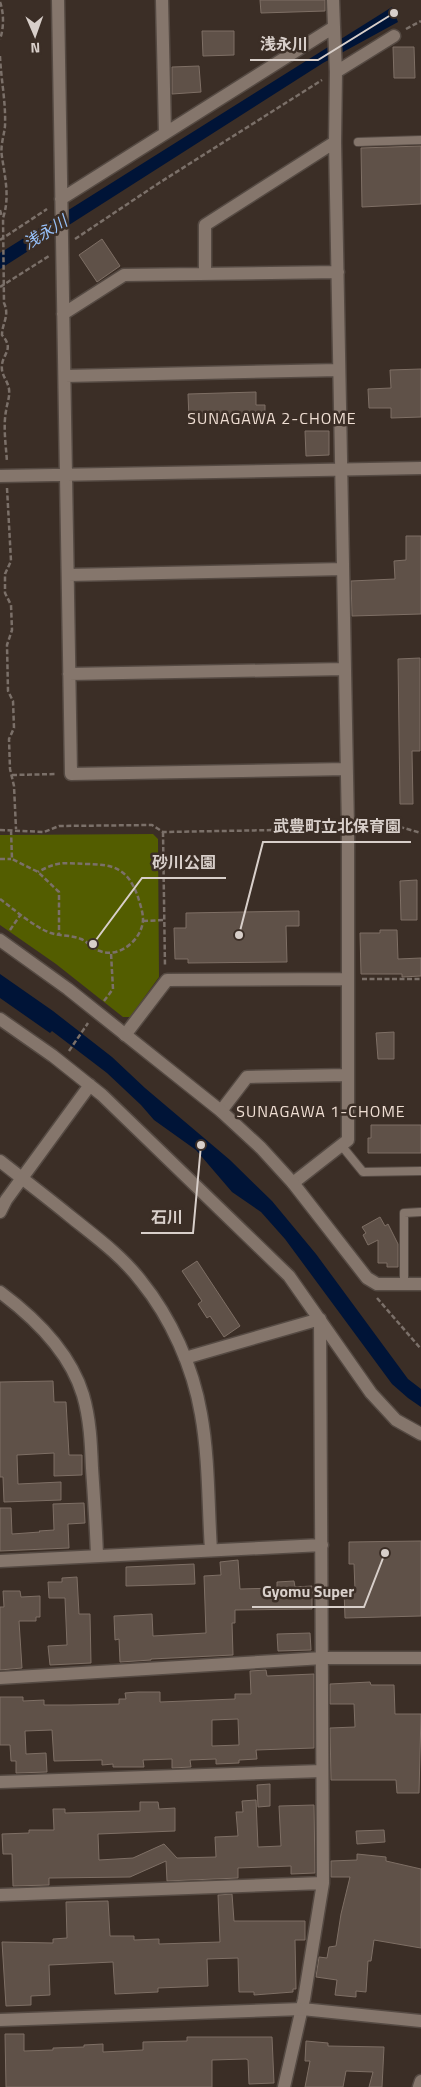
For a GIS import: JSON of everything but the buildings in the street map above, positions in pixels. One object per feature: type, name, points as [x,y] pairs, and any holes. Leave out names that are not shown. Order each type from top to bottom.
[{"type":"street","points":[[58,0],[71,774],[346,769]]},
{"type":"street","points":[[162,0],[165,133]]},
{"type":"street","points":[[293,1184],[320,1167],[348,1140],[348,829],[335,142],[336,72],[333,0]]},
{"type":"street","points":[[61,199],[334,27]]},
{"type":"street","points":[[336,72],[394,36]]},
{"type":"street","points":[[205,273],[205,225],[335,142]]},
{"type":"street","points":[[63,314],[124,275],[338,272]]},
{"type":"street","points":[[65,376],[340,370]]},
{"type":"street","points":[[4,475],[421,468]]},
{"type":"street","points":[[68,575],[343,569]]},
{"type":"street","points":[[69,674],[344,669]]},
{"type":"street","points":[[4,936],[221,1111],[261,1148],[293,1184],[367,1278],[377,1284],[421,1284]]},
{"type":"street","points":[[125,1035],[167,980],[348,979]]},
{"type":"street","points":[[0,1019],[90,1085],[289,1276],[371,1393],[396,1420],[421,1434]]},
{"type":"street","points":[[221,1111],[247,1077],[347,1075]]},
{"type":"street","points":[[0,1212],[6,1200],[90,1085]]},
{"type":"street","points":[[0,1161],[99,1239],[141,1280],[170,1324],[185,1358],[201,1412],[211,1550]]},
{"type":"street","points":[[0,1292],[49,1336],[74,1374],[83,1395],[90,1428],[97,1556]]},
{"type":"street","points":[[185,1358],[320,1319]]},
{"type":"street","points":[[284,2087],[302,2009],[323,1883],[320,1319]]},
{"type":"street","points":[[0,1561],[322,1545]]},
{"type":"street","points":[[0,1678],[323,1658],[421,1658]]},
{"type":"street","points":[[0,1782],[322,1771]]},
{"type":"street","points":[[0,1895],[323,1883]]},
{"type":"street","points":[[0,2020],[302,2009],[421,2021]]},
{"type":"street","points":[[419,2087],[421,2081]]},
{"type":"lane","points":[[358,142],[421,140]]},
{"type":"lane","points":[[342,1145],[363,1172],[421,1171]]},
{"type":"lane","points":[[404,1284],[404,1212],[421,1212]]},
{"type":"path","points":[[0,2],[3,31],[0,39]]},
{"type":"path","points":[[394,36],[421,21]]},
{"type":"path","points":[[0,56],[0,80],[4,87],[5,128],[1,140]]},
{"type":"path","points":[[0,287],[159,183],[336,72]]},
{"type":"path","points":[[0,135],[5,166],[7,207],[3,218],[2,239],[4,303],[7,309],[7,320],[2,328],[2,335],[8,342],[8,350],[2,362],[2,372],[9,387],[9,401],[6,411],[4,475],[11,561],[5,574],[6,593],[12,605],[12,630],[7,645],[8,691],[13,701],[14,728],[9,739],[16,830]]},
{"type":"path","points":[[0,161],[2,156]]},
{"type":"path","points":[[2,239],[61,199]]},
{"type":"path","points":[[0,210],[3,218]]},
{"type":"path","points":[[12,775],[71,774]]},
{"type":"path","points":[[0,830],[44,832],[59,826],[152,825],[163,832],[348,829],[397,826],[421,833]]},
{"type":"path","points":[[11,830],[12,859]]},
{"type":"path","points":[[163,832],[165,974],[167,980]]},
{"type":"path","points":[[0,859],[12,859],[38,872],[58,892],[59,934]]},
{"type":"path","points":[[0,899],[50,933],[81,939],[101,952],[123,950],[133,942],[140,932],[143,921],[142,908],[132,882],[125,873],[113,867],[98,864],[53,863],[38,872]]},
{"type":"path","points":[[4,936],[21,914]]},
{"type":"path","points":[[143,921],[164,920]]},
{"type":"path","points":[[101,1004],[114,989],[111,952]]},
{"type":"path","points":[[348,979],[421,979]]},
{"type":"path","points":[[64,1058],[90,1020]]},
{"type":"path","points":[[372,1296],[378,1298],[406,1334],[421,1349]]},
{"type":"green space","points":[[153,834],[158,839],[159,977],[130,1017],[123,1017],[56,964],[0,925],[0,835]]},
{"type":"water","points":[[392,7],[398,22],[323,63],[0,269],[0,253]]},
{"type":"water","points":[[0,974],[53,1011],[112,1057],[145,1088],[230,1160],[272,1201],[316,1254],[408,1379],[421,1389],[421,1407],[392,1384],[285,1239],[261,1212],[232,1192],[196,1150],[154,1120],[107,1073],[52,1031],[50,1033],[0,998]]},
{"type":"place","name":"浅永川","points":[[394,13]]},
{"type":"place","name":"武豊町立北保育園","points":[[239,935]]},
{"type":"place","name":"砂川公園","points":[[93,944]]},
{"type":"place","name":"石川","points":[[201,1145]]},
{"type":"place","name":"Gyomu Super","points":[[385,1553]]},
{"type":"district","name":"SUNAGAWA 2-CHOME","points":[[272,418]]},
{"type":"district","name":"SUNAGAWA 1-CHOME","points":[[321,1111]]}]
